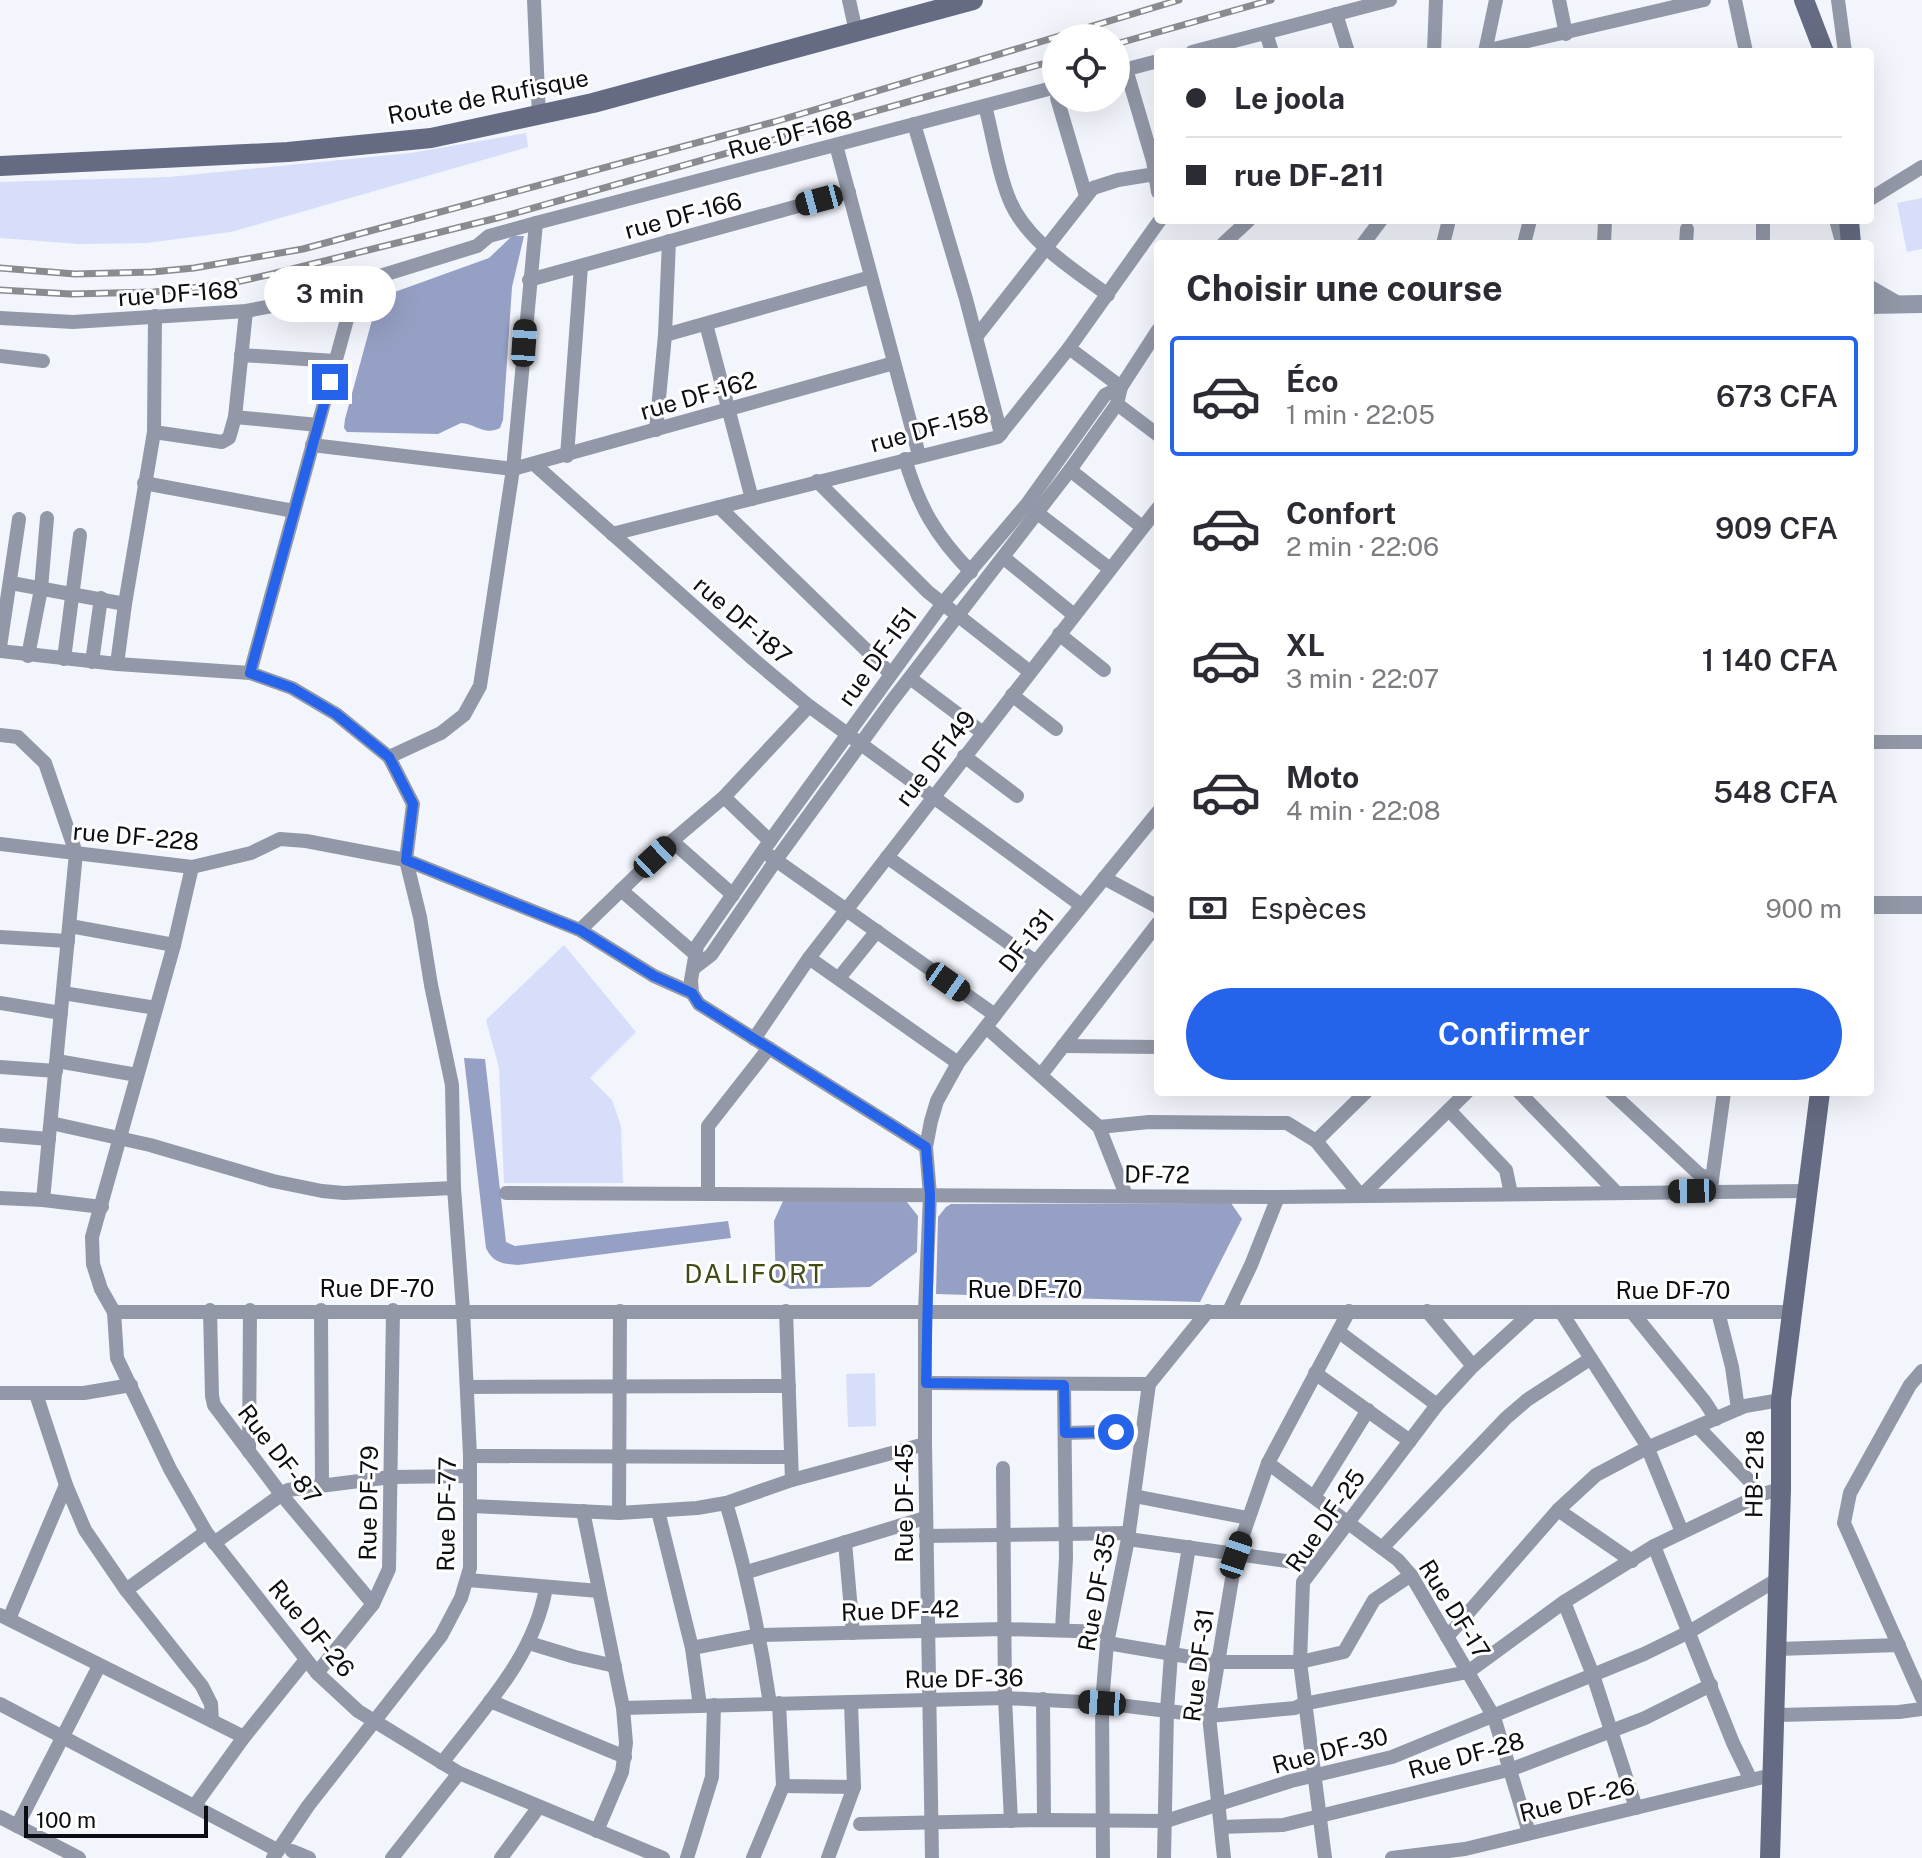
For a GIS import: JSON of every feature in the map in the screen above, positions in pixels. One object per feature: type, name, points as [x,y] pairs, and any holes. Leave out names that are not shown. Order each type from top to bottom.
[{"type":"main road","name":"Route de Rufisque","points":[[0,166],[288,152],[431,138],[539,117],[973,0]]},
{"type":"main road","points":[[1804,0],[1822,48]]},
{"type":"main road","name":"HB - 218","points":[[1770,1858],[1762,1777],[1774,1715],[1778,1579],[1772,1492],[1820,1096]]},
{"type":"street","points":[[534,0],[539,117]]},
{"type":"street","points":[[849,0],[856,32]]},
{"type":"street","points":[[1208,48],[1390,0]]},
{"type":"street","points":[[1434,48],[1436,0]]},
{"type":"street","points":[[1486,48],[1496,0]]},
{"type":"street","points":[[1559,0],[1566,34]]},
{"type":"street","points":[[1503,48],[1566,34],[1648,7],[1704,0]]},
{"type":"street","points":[[1735,0],[1745,48]]},
{"type":"street","points":[[1838,0],[1844,48]]},
{"type":"street","points":[[1336,14],[1347,48]]},
{"type":"street","points":[[1266,33],[1271,48]]},
{"type":"street","points":[[1130,68],[1154,62]]},
{"type":"street","name":"Rue DF-168","points":[[536,223],[985,106],[1042,95]]},
{"type":"street","points":[[1130,98],[1154,171]]},
{"type":"street","points":[[985,106],[1008,198],[1030,231],[1046,248],[1108,295]]},
{"type":"street","points":[[1062,112],[1086,196]]},
{"type":"street","points":[[914,124],[1001,434]]},
{"type":"street","points":[[836,145],[894,363],[912,457],[914,490],[928,522],[971,572]]},
{"type":"street","points":[[1874,197],[1921,169]]},
{"type":"street","points":[[976,337],[1086,196],[1103,184],[1154,174]]},
{"type":"street","name":"rue DF-166","points":[[529,280],[849,192]]},
{"type":"street","points":[[389,757],[441,733],[464,715],[480,686],[513,469],[536,223]]},
{"type":"street","name":"rue DF-168","points":[[0,318],[73,322],[246,311],[299,301],[477,246],[489,236],[536,223]]},
{"type":"street","name":"rue DF-158","points":[[612,534],[984,441],[1001,434],[1069,348],[1157,224]]},
{"type":"street","points":[[1227,240],[1245,224]]},
{"type":"street","points":[[1763,224],[1763,239]]},
{"type":"street","points":[[656,430],[665,335],[669,241]]},
{"type":"street","points":[[567,456],[581,266]]},
{"type":"street","points":[[665,335],[871,277]]},
{"type":"street","points":[[250,673],[357,283]]},
{"type":"street","points":[[1874,291],[1896,304]]},
{"type":"street","points":[[1874,305],[1922,304]]},
{"type":"street","points":[[154,432],[222,442],[229,438],[235,417],[246,311]]},
{"type":"street","points":[[117,664],[154,432],[155,316]]},
{"type":"street","points":[[706,324],[752,499]]},
{"type":"street","name":"rue DF-151","points":[[694,961],[711,955],[770,851],[847,735],[943,603],[1070,470],[1117,404],[1121,387],[1154,337]]},
{"type":"street","points":[[1069,348],[1121,387]]},
{"type":"street","points":[[241,355],[335,361]]},
{"type":"street","points":[[0,356],[43,361]]},
{"type":"street","name":"rue DF-162","points":[[513,469],[894,363]]},
{"type":"street","name":"rue DF-151","points":[[692,993],[697,946],[733,895],[860,745],[957,615],[1004,558],[1105,395],[1121,387]]},
{"type":"street","points":[[1117,404],[1154,432]]},
{"type":"street","points":[[235,417],[318,425]]},
{"type":"street","points":[[312,445],[513,469]]},
{"type":"street","name":"rue DF-187","points":[[534,464],[809,706],[1081,905]]},
{"type":"street","points":[[1070,470],[1142,527]]},
{"type":"street","points":[[817,481],[943,603],[1030,672]]},
{"type":"street","points":[[144,483],[294,511]]},
{"type":"street","points":[[719,507],[891,674]]},
{"type":"street","points":[[1032,509],[1110,569]]},
{"type":"street","name":"rue DF149","points":[[754,1039],[809,958],[1154,513]]},
{"type":"street","points":[[28,656],[41,589],[47,518]]},
{"type":"street","points":[[19,519],[0,649],[28,656],[250,673],[292,688],[336,714],[389,757],[413,804],[406,860]]},
{"type":"street","points":[[64,659],[80,535]]},
{"type":"street","points":[[1004,558],[1074,615]]},
{"type":"street","points":[[11,583],[125,604]]},
{"type":"street","points":[[92,662],[101,598]]},
{"type":"street","points":[[1059,634],[1104,670]]},
{"type":"street","points":[[910,678],[983,733]]},
{"type":"street","points":[[1012,695],[1056,729]]},
{"type":"street","points":[[580,930],[672,841],[724,797],[809,706]]},
{"type":"street","points":[[0,735],[18,737],[45,763],[76,853],[43,1200]]},
{"type":"street","points":[[1874,742],[1922,742]]},
{"type":"street","points":[[964,756],[1017,796]]},
{"type":"street","points":[[724,797],[770,851],[990,1021],[1041,1075],[1099,1127],[1126,1195]]},
{"type":"street","name":"DF-131","points":[[926,1147],[937,1101],[958,1063],[1154,817]]},
{"type":"street","name":"rue DF-228","points":[[0,844],[192,867],[251,853],[280,839],[406,860],[580,930],[654,976],[692,993],[699,1004],[926,1147]]},
{"type":"street","points":[[672,841],[733,895]]},
{"type":"street","points":[[887,857],[1036,962]]},
{"type":"street","name":"Rue DF-77","points":[[281,1853],[308,1806],[441,1636],[468,1580],[470,1456],[450,1071],[406,860]]},
{"type":"street","points":[[114,1312],[101,1289],[92,1251],[95,1222],[102,1207],[174,945],[192,867]]},
{"type":"street","points":[[1104,878],[1154,905]]},
{"type":"street","points":[[621,890],[694,961]]},
{"type":"street","points":[[1874,905],[1922,905]]},
{"type":"street","points":[[70,926],[174,945]]},
{"type":"street","points":[[1041,1075],[1154,928]]},
{"type":"street","points":[[839,978],[877,931]]},
{"type":"street","points":[[0,937],[68,941]]},
{"type":"street","points":[[809,958],[958,1063]]},
{"type":"street","points":[[63,993],[156,1008]]},
{"type":"street","points":[[0,1003],[61,1013]]},
{"type":"street","points":[[1063,1046],[1154,1046]]},
{"type":"street","points":[[708,1194],[709,1125],[769,1048]]},
{"type":"street","points":[[0,1067],[56,1066],[137,1075]]},
{"type":"street","points":[[1316,1141],[1362,1096]]},
{"type":"street","points":[[1099,1127],[1149,1122],[1287,1123],[1316,1141],[1361,1196],[1462,1096]]},
{"type":"street","points":[[1523,1096],[1617,1193]]},
{"type":"street","points":[[1615,1096],[1711,1186]]},
{"type":"street","points":[[1711,1186],[1721,1096]]},
{"type":"street","points":[[1449,1110],[1506,1170],[1511,1194]]},
{"type":"street","points":[[51,1123],[150,1145],[273,1181],[322,1191],[344,1193],[454,1188]]},
{"type":"street","points":[[0,1135],[49,1139]]},
{"type":"street","name":"Rue DF-45","points":[[926,1147],[930,1195],[925,1311],[925,1518],[932,1858]]},
{"type":"street","name":"DF-72","points":[[506,1193],[1278,1197],[1617,1193],[1711,1186],[1808,1191]]},
{"type":"street","points":[[1229,1311],[1278,1197]]},
{"type":"street","points":[[0,1198],[102,1207]]},
{"type":"street","name":"Rue DF-87","points":[[210,1310],[214,1405],[249,1452],[288,1491],[373,1604]]},
{"type":"street","points":[[249,1452],[250,1310]]},
{"type":"street","points":[[321,1310],[322,1485]]},
{"type":"street","name":"Rue DF-79","points":[[317,1673],[373,1604],[389,1569],[393,1310]]},
{"type":"street","points":[[619,1513],[620,1311]]},
{"type":"street","points":[[786,1311],[792,1480]]},
{"type":"street","points":[[926,1383],[1149,1384],[1208,1311]]},
{"type":"street","name":"Rue DF-31","points":[[1224,1858],[1209,1716],[1236,1555],[1268,1463],[1349,1311]]},
{"type":"street","points":[[1427,1311],[1473,1366]]},
{"type":"street","name":"Rue DF-70","points":[[114,1312],[1793,1312]]},
{"type":"street","name":"Rue DF-26","points":[[114,1312],[117,1358],[170,1469],[210,1537],[305,1661],[336,1693],[374,1721],[459,1773],[663,1858]]},
{"type":"street","name":"Rue DF-25","points":[[1325,1858],[1317,1777],[1303,1704],[1300,1662],[1303,1582],[1437,1405],[1473,1366],[1532,1312]]},
{"type":"street","points":[[1561,1312],[1647,1448],[1682,1532]]},
{"type":"street","points":[[1632,1312],[1716,1419]]},
{"type":"street","points":[[1718,1312],[1732,1367],[1738,1409]]},
{"type":"street","points":[[1339,1332],[1437,1405]]},
{"type":"street","points":[[1382,1548],[1506,1418],[1527,1400],[1590,1359]]},
{"type":"street","points":[[1922,1371],[1910,1385],[1850,1493],[1844,1523],[1922,1698]]},
{"type":"street","points":[[1315,1373],[1410,1441]]},
{"type":"street","name":"Rue DF-35","points":[[1103,1858],[1102,1703],[1108,1638],[1128,1536],[1149,1384]]},
{"type":"street","points":[[0,1393],[84,1393],[131,1385]]},
{"type":"street","points":[[1062,1630],[1064,1385]]},
{"type":"street","points":[[467,1387],[789,1386]]},
{"type":"street","points":[[36,1394],[66,1485],[85,1530],[126,1590],[202,1686],[211,1704],[212,1721]]},
{"type":"street","points":[[1447,1637],[1558,1510],[1596,1475],[1647,1448],[1738,1409],[1781,1400]]},
{"type":"street","points":[[1314,1497],[1368,1410]]},
{"type":"street","points":[[1468,1672],[1564,1602],[1654,1546],[1772,1492],[1698,1427]]},
{"type":"street","points":[[1065,1433],[1142,1431]]},
{"type":"street","points":[[471,1506],[619,1513],[726,1503],[792,1480],[925,1444]]},
{"type":"street","points":[[470,1456],[790,1457]]},
{"type":"street","name":"Rue DF-17","points":[[1268,1463],[1398,1560],[1411,1575],[1494,1717],[1529,1833]]},
{"type":"street","points":[[1003,1468],[1003,1629],[1011,1821]]},
{"type":"street","points":[[126,1590],[288,1491],[391,1477],[470,1476]]},
{"type":"street","points":[[66,1485],[4,1617],[244,1737]]},
{"type":"street","points":[[1134,1496],[1248,1518]]},
{"type":"street","points":[[726,1503],[747,1572],[775,1704],[783,1786],[753,1858]]},
{"type":"street","points":[[1558,1510],[1632,1561]]},
{"type":"street","points":[[583,1511],[623,1708],[625,1757],[622,1772],[597,1831]]},
{"type":"street","points":[[658,1511],[707,1705],[712,1777],[687,1858]]},
{"type":"street","points":[[747,1572],[925,1518]]},
{"type":"street","points":[[926,1536],[1128,1536],[1315,1565]]},
{"type":"street","points":[[845,1542],[853,1633]]},
{"type":"street","points":[[1654,1546],[1733,1743],[1762,1777]]},
{"type":"street","points":[[1164,1858],[1171,1655],[1189,1547]]},
{"type":"street","name":"Rue DF-42","points":[[692,1648],[760,1635],[1062,1630],[1108,1638],[1171,1655],[1220,1662],[1300,1662],[1344,1652],[1374,1600],[1411,1575]]},
{"type":"street","name":"Rue DF-30","points":[[860,1824],[1166,1821],[1291,1781],[1392,1757],[1494,1717],[1689,1632],[1778,1579]]},
{"type":"street","points":[[468,1580],[599,1591]]},
{"type":"street","points":[[442,1763],[490,1701],[529,1643],[542,1611],[546,1587]]},
{"type":"street","points":[[1564,1602],[1593,1675],[1636,1808]]},
{"type":"street","points":[[529,1643],[615,1666]]},
{"type":"street","points":[[1775,1649],[1899,1645]]},
{"type":"street","points":[[195,1805],[305,1661]]},
{"type":"street","points":[[17,1826],[99,1666]]},
{"type":"street","name":"Rue DF-36","points":[[623,1708],[1005,1698],[1102,1703],[1209,1716],[1295,1708],[1468,1672]]},
{"type":"street","name":"Rue DF-28","points":[[1221,1827],[1283,1825],[1512,1769],[1645,1718],[1711,1685]]},
{"type":"street","points":[[1043,1699],[1044,1820]]},
{"type":"street","points":[[490,1701],[625,1757]]},
{"type":"street","points":[[828,1858],[854,1787],[851,1703]]},
{"type":"street","points":[[0,1704],[281,1853],[309,1858]]},
{"type":"street","points":[[1774,1715],[1922,1709]]},
{"type":"street","points":[[392,1858],[459,1773]]},
{"type":"street","name":"Rue DF-26","points":[[1392,1858],[1465,1849],[1762,1777]]},
{"type":"street","points":[[783,1786],[854,1787]]},
{"type":"street","points":[[501,1858],[538,1808]]},
{"type":"street","points":[[0,1817],[79,1858]]},
{"type":"shaded area","points":[[526,133],[528,147],[231,232],[147,243],[79,244],[0,238],[0,182],[169,177],[411,153]]},
{"type":"shaded area","points":[[1922,198],[1922,249],[1907,252],[1897,203]]},
{"type":"shaded area","points":[[512,236],[524,236],[512,287],[500,428],[485,430],[461,423],[438,434],[347,432],[345,419],[378,298],[489,258]]},
{"type":"shaded area","points":[[564,945],[636,1032],[590,1078],[612,1100],[621,1126],[623,1183],[504,1183],[499,1068],[486,1020]]},
{"type":"shaded area","points":[[464,1058],[485,1059],[506,1242],[515,1246],[728,1221],[731,1238],[518,1265],[495,1260],[486,1248]]},
{"type":"shaded area","points":[[783,1201],[906,1201],[918,1216],[917,1252],[870,1287],[790,1289],[776,1281],[774,1221]]},
{"type":"shaded area","points":[[1231,1203],[1242,1219],[1200,1302],[936,1294],[938,1217],[951,1204]]},
{"type":"shaded area","points":[[875,1373],[876,1426],[848,1427],[846,1374]]},
{"type":"railway","points":[[0,268],[75,274],[152,272],[303,249],[774,122],[1179,0]]},
{"type":"railway","points":[[1130,40],[1271,0]]},
{"type":"railway","points":[[0,290],[71,294],[154,292],[227,284],[501,217],[1042,64]]},
{"type":"district","name":"DALIFORT","points":[[755,1273]]},
{"type":"route","points":[[330,382],[250,673],[292,688],[336,714],[389,757],[413,804],[406,860],[580,930],[654,976],[692,993],[699,1004],[926,1147],[930,1195],[925,1311],[926,1383],[1064,1385],[1065,1433],[1116,1432]]}]
